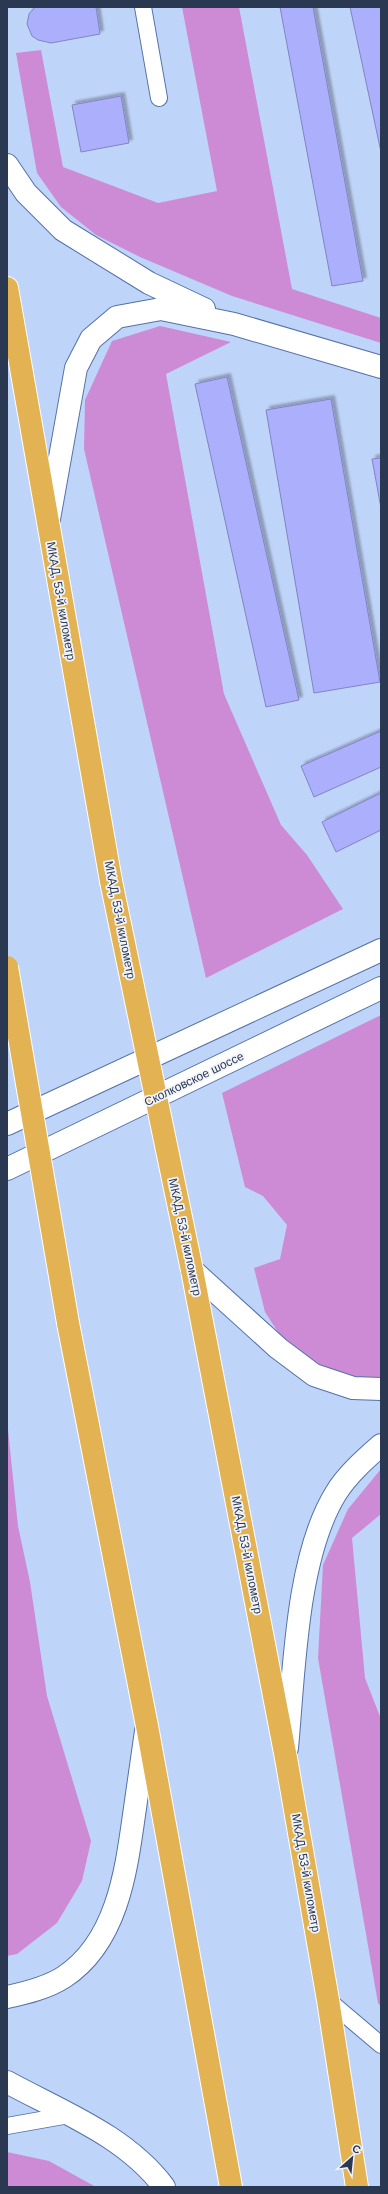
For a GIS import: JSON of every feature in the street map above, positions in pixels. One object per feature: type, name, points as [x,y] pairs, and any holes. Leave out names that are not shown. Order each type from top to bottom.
[{"type":"highway","name":"МКАД, 53-й километр","points":[[7,288],[111,881],[192,1270],[286,1758],[328,2000],[357,2187]]},
{"type":"highway","points":[[7,967],[68,1323],[147,1726],[231,2187]]},
{"type":"main road","points":[[7,165],[26,193],[63,230],[149,282],[234,324]]},
{"type":"main road","points":[[48,526],[76,368],[91,339],[117,317],[161,309],[234,324],[381,367]]},
{"type":"main road","points":[[7,1124],[381,950]]},
{"type":"main road","name":"Сколковское шоссе","points":[[7,1169],[379,990]]},
{"type":"main road","points":[[192,1270],[278,1348],[314,1375],[353,1388],[381,1389]]},
{"type":"main road","points":[[286,1758],[295,1656],[305,1581],[319,1531],[336,1493],[360,1463],[381,1445]]},
{"type":"main road","points":[[7,1997],[30,1992],[64,1976],[90,1953],[108,1924],[125,1877],[147,1726]]},
{"type":"main road","points":[[7,2082],[118,2142],[156,2175],[164,2187]]},
{"type":"lane","points":[[143,7],[160,98]]},
{"type":"lane","points":[[328,2000],[381,2045]]},
{"type":"lane","points":[[7,2126],[69,2115]]},
{"type":"shaded area","points":[[182,7],[239,7],[292,289],[381,318],[381,343],[232,296],[140,257],[96,235],[61,207],[37,173],[16,53],[41,50],[63,167],[158,203],[217,191]]},
{"type":"shaded area","points":[[160,326],[231,342],[166,374],[224,694],[281,825],[307,855],[343,909],[206,978],[84,449],[85,400],[112,341]]},
{"type":"shaded area","points":[[381,1015],[381,1384],[354,1384],[292,1354],[265,1312],[254,1268],[280,1259],[287,1225],[263,1196],[245,1187],[222,1093]]},
{"type":"shaded area","points":[[7,1420],[18,1526],[30,1582],[47,1696],[91,1841],[82,1881],[57,1923],[17,1954],[7,1956]]},
{"type":"shaded area","points":[[381,1469],[381,1514],[352,1538],[365,1678],[381,1719],[381,2007],[378,2003],[318,1658],[323,1565],[348,1509]]},
{"type":"shaded area","points":[[7,2152],[49,2161],[96,2187],[7,2187]]},
{"type":"building","points":[[35,7],[96,7],[100,34],[51,43],[38,40],[32,36],[27,24],[29,14]]},
{"type":"building","points":[[280,7],[313,7],[363,281],[332,286]]},
{"type":"building","points":[[350,7],[381,7],[381,152]]},
{"type":"building","points":[[121,96],[129,143],[81,152],[72,105]]},
{"type":"building","points":[[227,377],[299,700],[266,707],[195,384]]},
{"type":"building","points":[[331,399],[380,682],[314,693],[266,410]]},
{"type":"building","points":[[381,458],[381,508],[372,459]]},
{"type":"building","points":[[381,731],[381,767],[314,797],[301,766]]},
{"type":"building","points":[[381,793],[381,830],[336,852],[322,822]]}]
